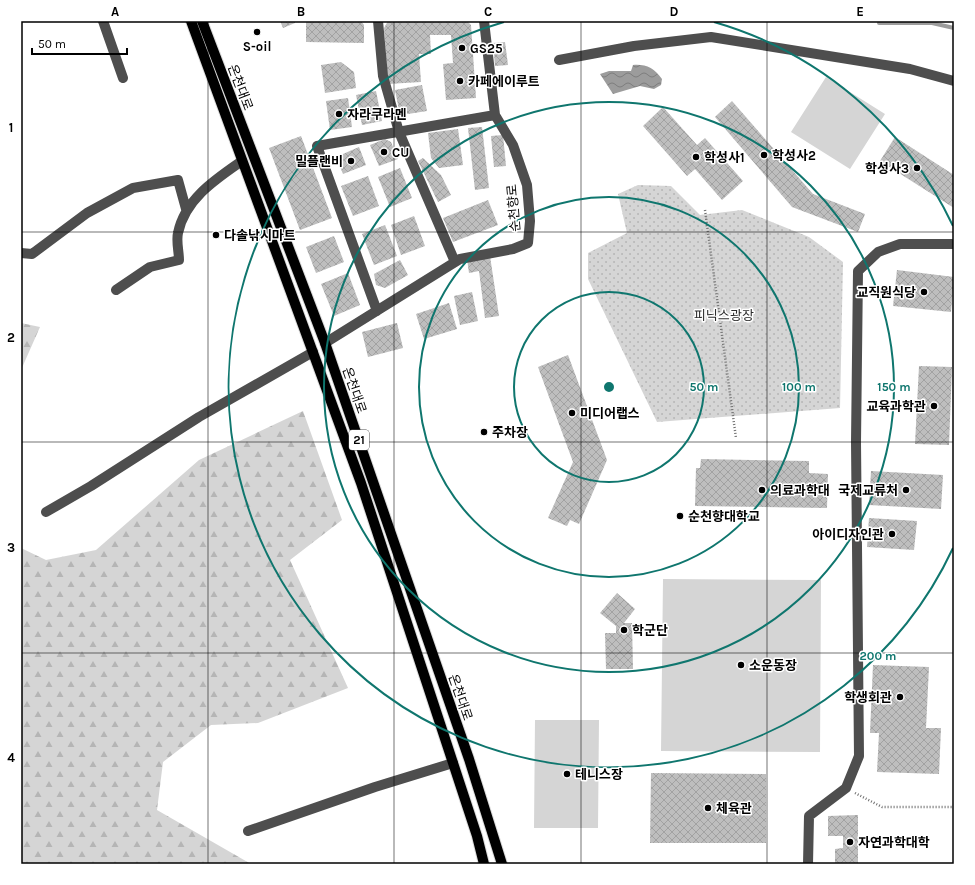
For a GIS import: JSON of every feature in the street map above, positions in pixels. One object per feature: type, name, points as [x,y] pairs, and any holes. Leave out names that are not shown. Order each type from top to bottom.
[{"type":"main road","name":"온천대로","points":[[191,21],[361,483],[478,836],[484,864]]},
{"type":"main road","name":"온천대로","points":[[202,21],[325,343],[469,759],[502,864]]},
{"type":"street","points":[[104,21],[123,78]]},
{"type":"street","points":[[378,21],[383,76],[399,132],[455,262]]},
{"type":"street","name":"순천향로","points":[[325,343],[460,259],[513,249],[528,243],[530,221],[527,185],[513,145],[495,115],[484,21]]},
{"type":"street","points":[[559,60],[634,46],[711,37],[910,69],[954,81]]},
{"type":"street","points":[[377,311],[317,146],[495,115]]},
{"type":"street","points":[[116,290],[150,266],[179,260],[178,234],[186,209],[214,181],[242,161]]},
{"type":"street","points":[[21,253],[32,254],[87,213],[134,188],[178,180],[186,209]]},
{"type":"street","points":[[808,864],[809,816],[846,788],[859,756],[856,442],[858,271],[878,252],[900,244],[954,244]]},
{"type":"street","points":[[46,512],[91,486],[200,417],[313,352]]},
{"type":"street","points":[[248,831],[375,787],[453,763]]},
{"type":"path","points":[[704,210],[736,438]]},
{"type":"path","points":[[846,788],[882,807],[954,807]]},
{"type":"green space","points":[[826,77],[885,114],[850,169],[791,132]]},
{"type":"green space","name":"피닉스광장","points":[[638,185],[671,186],[700,215],[742,210],[809,237],[843,262],[840,408],[657,422],[588,279],[588,253],[627,233],[618,194]]},
{"type":"green space","points":[[21,323],[40,327],[21,370]]},
{"type":"green space","points":[[303,411],[342,520],[290,560],[348,688],[258,723],[211,725],[163,762],[157,810],[251,864],[21,864],[21,548],[46,560],[96,550],[199,460]]},
{"type":"green space","name":"소운동장","points":[[663,579],[821,580],[820,752],[661,751]]},
{"type":"green space","name":"테니스장","points":[[535,720],[599,720],[598,828],[534,828]]},
{"type":"water","points":[[633,65],[642,65],[653,69],[662,79],[661,85],[654,89],[640,86],[613,94],[600,74],[609,71],[631,71]]},
{"type":"building","points":[[280,21],[295,21],[295,23],[283,28]]},
{"type":"building","points":[[306,21],[361,21],[364,25],[364,43],[306,42]]},
{"type":"building","points":[[388,21],[467,21],[471,25],[476,98],[446,100],[443,64],[453,63],[451,35],[430,35],[431,54],[419,54],[421,82],[388,84],[384,28]]},
{"type":"building","points":[[505,42],[508,65],[495,66],[493,43]]},
{"type":"building","points":[[341,62],[354,72],[356,88],[325,93],[321,65]]},
{"type":"building","points":[[422,85],[427,111],[408,114],[399,110],[395,90]]},
{"type":"building","points":[[376,91],[382,121],[362,125],[356,95]]},
{"type":"building","name":"자라쿠라멘","points":[[348,98],[352,127],[330,130],[326,101]]},
{"type":"building","name":"학성사2","points":[[732,101],[813,194],[865,214],[858,232],[792,207],[715,117]]},
{"type":"building","name":"학성사1","points":[[663,107],[697,145],[705,138],[743,181],[722,200],[695,169],[687,176],[643,126]]},
{"type":"building","points":[[482,127],[489,188],[475,190],[468,128]]},
{"type":"building","points":[[458,129],[463,165],[439,168],[431,158],[428,133]]},
{"type":"building","points":[[503,135],[506,166],[494,167],[491,136]]},
{"type":"building","points":[[301,136],[332,218],[300,230],[269,148]]},
{"type":"building","name":"학성사3","points":[[895,137],[954,175],[954,208],[880,161]]},
{"type":"building","name":"CU","points":[[385,139],[391,142],[398,159],[379,166],[370,145]]},
{"type":"building","name":"밀플랜비","points":[[359,147],[366,165],[343,174],[336,157]]},
{"type":"building","points":[[423,158],[441,175],[451,195],[438,202],[418,161]]},
{"type":"building","points":[[400,168],[412,198],[390,207],[378,177]]},
{"type":"building","points":[[368,176],[379,206],[353,216],[341,186]]},
{"type":"building","points":[[488,200],[498,225],[453,242],[443,218]]},
{"type":"building","points":[[414,216],[425,246],[401,255],[391,225]]},
{"type":"building","points":[[385,225],[397,256],[374,265],[362,234]]},
{"type":"building","points":[[334,236],[344,262],[316,273],[306,247]]},
{"type":"building","points":[[490,256],[499,316],[485,318],[479,271],[469,273],[467,259]]},
{"type":"building","points":[[400,260],[408,275],[385,288],[376,285],[374,274]]},
{"type":"building","name":"교직원식당","points":[[897,270],[954,277],[951,312],[893,306]]},
{"type":"building","points":[[348,273],[360,305],[334,316],[321,284]]},
{"type":"building","points":[[472,292],[478,321],[460,325],[454,296]]},
{"type":"building","points":[[449,303],[457,329],[424,339],[416,314]]},
{"type":"building","points":[[397,323],[403,348],[368,357],[362,332]]},
{"type":"building","name":"미디어랩스","points":[[568,355],[607,460],[579,524],[570,520],[567,526],[548,518],[573,462],[538,367]]},
{"type":"building","name":"교육과학관","points":[[919,366],[952,367],[949,445],[915,444]]},
{"type":"building","name":"의료과학대","points":[[701,459],[809,461],[809,473],[828,474],[827,508],[695,506],[696,468],[700,468]]},
{"type":"building","name":"국제교류처","points":[[871,471],[943,475],[941,509],[869,505]]},
{"type":"building","name":"아이디자인관","points":[[869,518],[917,521],[914,550],[867,547]]},
{"type":"building","name":"학군단","points":[[617,593],[635,609],[624,623],[632,623],[633,669],[606,669],[605,633],[616,633],[616,626],[600,613]]},
{"type":"building","name":"학생회관","points":[[873,665],[929,667],[926,728],[941,728],[939,774],[877,772],[879,733],[870,733]]},
{"type":"building","name":"체육관","points":[[651,773],[766,774],[766,843],[650,843]]},
{"type":"building","name":"자연과학대학","points":[[858,815],[858,864],[835,864],[835,849],[843,848],[843,836],[828,836],[828,816]]},
{"type":"waterway","points":[[879,23],[932,23],[954,28]]},
{"type":"place","name":"S-oil","points":[[257,32]]},
{"type":"place","name":"GS25","points":[[462,48]]},
{"type":"place","name":"카페에이루트","points":[[460,81]]},
{"type":"place","name":"자라쿠라멘","points":[[339,114]]},
{"type":"place","name":"CU","points":[[384,152]]},
{"type":"place","name":"학성사2","points":[[764,155]]},
{"type":"place","name":"학성사1","points":[[696,157]]},
{"type":"place","name":"밀플랜비","points":[[351,161]]},
{"type":"place","name":"학성사3","points":[[917,168]]},
{"type":"place","name":"다솔낚시마트","points":[[216,235]]},
{"type":"place","name":"교직원식당","points":[[924,292]]},
{"type":"place","name":"교육과학관","points":[[934,406]]},
{"type":"place","name":"미디어랩스","points":[[572,413]]},
{"type":"place","name":"주차장","points":[[484,432]]},
{"type":"place","name":"의료과학대","points":[[762,490]]},
{"type":"place","name":"국제교류처","points":[[906,490]]},
{"type":"place","name":"순천향대학교","points":[[680,516]]},
{"type":"place","name":"아이디자인관","points":[[892,534]]},
{"type":"place","name":"학군단","points":[[624,630]]},
{"type":"place","name":"소운동장","points":[[741,665]]},
{"type":"place","name":"학생회관","points":[[900,697]]},
{"type":"place","name":"테니스장","points":[[567,774]]},
{"type":"place","name":"체육관","points":[[708,808]]},
{"type":"place","name":"자연과학대학","points":[[850,842]]}]
